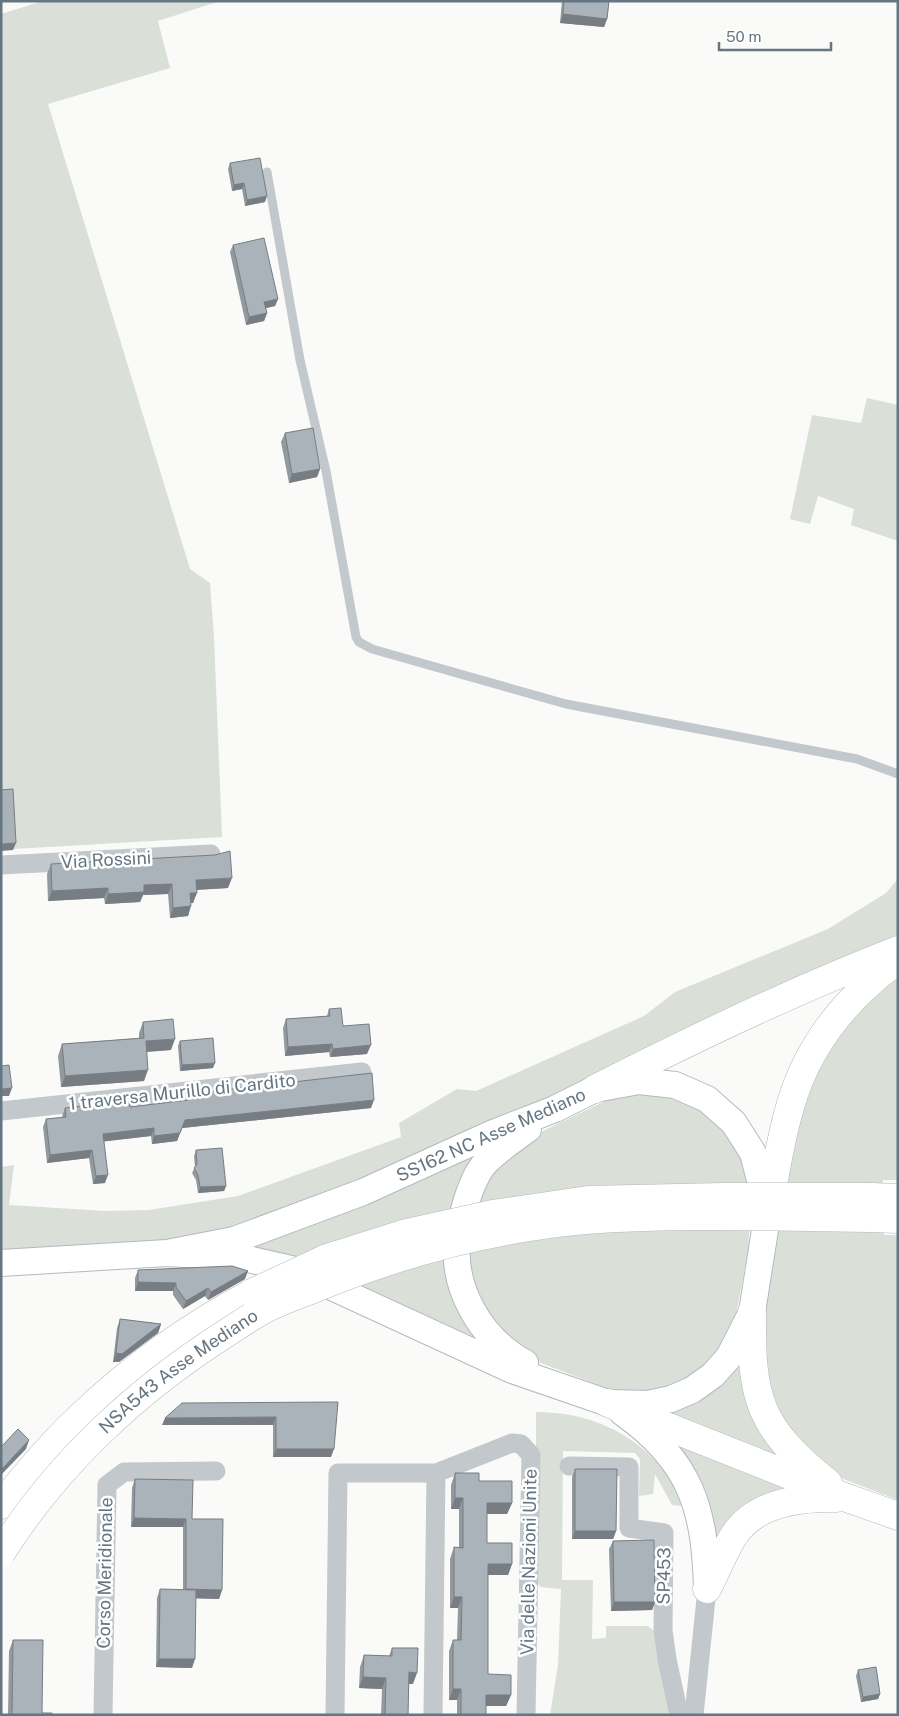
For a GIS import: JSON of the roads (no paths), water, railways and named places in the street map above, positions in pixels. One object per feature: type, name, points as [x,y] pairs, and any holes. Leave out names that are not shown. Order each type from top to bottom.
[{"type":"highway","points":[[595,1089],[648,1062],[836,975],[898,950]]},
{"type":"highway","points":[[768,1211],[789,1108],[802,1073],[841,1010],[877,975],[898,960]]},
{"type":"highway","name":"NSA543 Asse Mediano","points":[[1,1505],[38,1460],[80,1417],[127,1376],[186,1331],[252,1292],[326,1258],[403,1234],[493,1214],[588,1200],[724,1197],[880,1211]]},
{"type":"highway","points":[[880,1211],[898,1198]]},
{"type":"highway","name":"NSA543 Asse Mediano","points":[[1,1553],[35,1504],[74,1458],[114,1419],[201,1350],[266,1308],[363,1269],[405,1255],[497,1234],[584,1220],[880,1211]]},
{"type":"highway","points":[[752,1312],[753,1373],[760,1402],[768,1422],[779,1438],[808,1467],[846,1498]]},
{"type":"highway","points":[[608,1403],[846,1498],[898,1516]]},
{"type":"highway","points":[[707,1589],[733,1537],[748,1520],[788,1500],[816,1497],[846,1498]]},
{"type":"street","name":"Via Rossini","points":[[1,865],[211,854]]},
{"type":"street","name":"1 traversa Murillo di Cardito","points":[[1,1111],[362,1072]]},
{"type":"street","name":"SS162 NC Asse Mediano","points":[[1,1263],[167,1253],[239,1257],[295,1270],[512,1370],[564,1386],[608,1403],[648,1404],[671,1399],[692,1390],[713,1375],[729,1357],[752,1312],[768,1211],[753,1153],[734,1122],[707,1100],[675,1085],[639,1081],[595,1089],[555,1109],[493,1133],[363,1192],[234,1240],[167,1253]]},
{"type":"street","points":[[555,1109],[485,1163],[469,1193],[458,1237],[458,1270],[466,1296],[483,1328],[508,1354],[564,1386]]},
{"type":"street","name":"SS162 NC Asse Mediano","points":[[1,1268],[34,1262]]},
{"type":"street","points":[[608,1403],[653,1437],[670,1454],[690,1486],[699,1517],[704,1542],[707,1589],[694,1715]]},
{"type":"street","name":"Via delle Nazioni Unite","points":[[335,1715],[338,1473],[436,1473],[512,1444],[521,1444],[531,1455],[526,1715]]},
{"type":"street","name":"SP453","points":[[568,1466],[629,1466],[630,1528],[664,1533],[663,1630],[679,1715]]},
{"type":"street","name":"Corso Meridionale","points":[[103,1715],[107,1485],[124,1472],[216,1471]]},
{"type":"street","points":[[433,1715],[436,1473]]},
{"type":"lane","points":[[267,172],[300,360],[326,472],[356,637],[359,642],[372,649],[566,704],[857,759],[898,774]]}]
